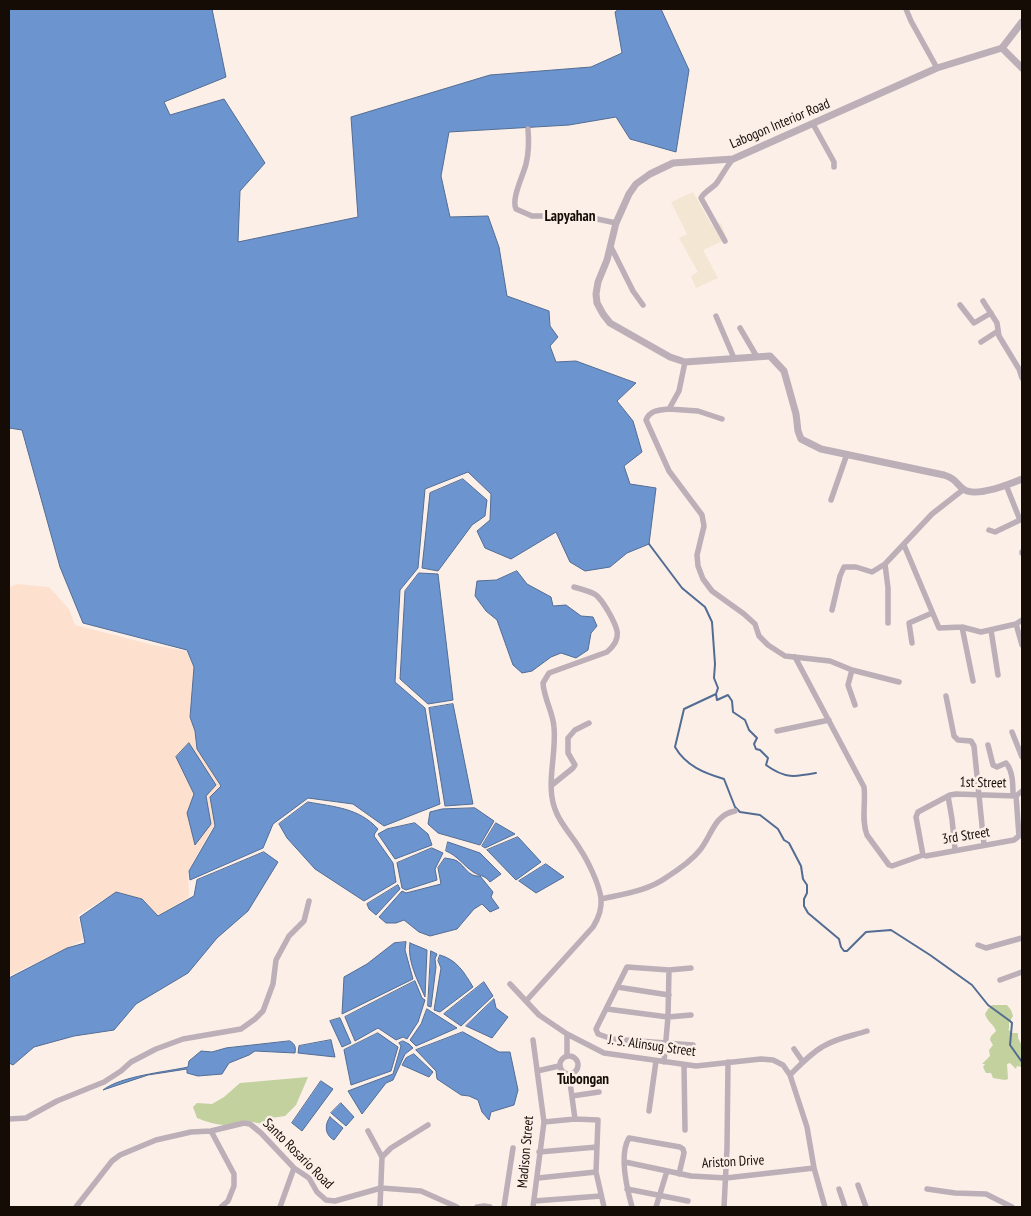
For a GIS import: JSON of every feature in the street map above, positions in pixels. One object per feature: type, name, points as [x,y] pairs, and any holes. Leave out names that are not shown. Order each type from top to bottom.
[{"type":"street","points":[[906,9],[937,68]]},
{"type":"street","points":[[1022,22],[1002,48],[1022,68]]},
{"type":"street","name":"Labogon Interior Road","points":[[964,489],[952,478],[944,475],[821,449],[801,439],[784,371],[770,356],[685,362],[670,357],[610,323],[597,303],[596,294],[616,223],[636,184],[650,174],[673,163],[733,159],[937,68],[1002,48]]},
{"type":"street","points":[[813,124],[834,162],[834,167]]},
{"type":"street","points":[[528,128],[529,143],[526,163],[514,205],[516,209],[532,216],[583,216],[616,223]]},
{"type":"street","points":[[725,241],[700,198],[716,182],[733,159]]},
{"type":"street","points":[[610,247],[643,306]]},
{"type":"street","points":[[983,301],[997,323],[998,331],[1022,378]]},
{"type":"street","points":[[960,305],[974,322],[991,313]]},
{"type":"street","points":[[716,316],[734,358]]},
{"type":"street","points":[[740,328],[757,357]]},
{"type":"street","points":[[981,342],[998,331]]},
{"type":"street","points":[[669,408],[679,391],[685,362]]},
{"type":"street","points":[[722,419],[698,411],[669,408],[648,414],[646,420],[669,471],[702,515],[704,526],[697,555],[698,566],[703,579],[712,591],[755,624],[759,636],[768,645],[785,656],[830,661],[852,670],[899,682]]},
{"type":"street","points":[[831,500],[846,454]]},
{"type":"street","points":[[832,610],[844,567],[856,567],[872,572],[885,564],[932,514],[964,489],[971,492],[991,489],[1022,479]]},
{"type":"street","points":[[989,530],[995,532],[1021,523],[1006,485]]},
{"type":"street","points":[[904,545],[939,628],[962,627],[981,632],[1016,624],[1022,620]]},
{"type":"street","points":[[885,564],[888,588],[888,623]]},
{"type":"street","points":[[526,1001],[593,927],[599,917],[601,899],[591,870],[581,850],[563,826],[556,812],[552,785],[554,726],[544,688],[545,678],[549,672],[607,652],[614,647],[618,635],[616,626],[596,595],[574,587]]},
{"type":"street","points":[[912,643],[909,623],[932,613]]},
{"type":"street","points":[[1016,624],[1022,645]]},
{"type":"street","points":[[962,627],[973,681]]},
{"type":"street","points":[[991,630],[998,675]]},
{"type":"street","points":[[778,731],[829,720],[795,658]]},
{"type":"street","points":[[852,670],[848,685],[854,705]]},
{"type":"street","points":[[946,696],[954,736],[958,740],[970,741],[974,746],[984,845]]},
{"type":"street","name":"3rd Street","points":[[829,720],[864,788],[865,830],[887,864],[892,866],[923,855],[1014,840],[1020,836],[1015,796]]},
{"type":"street","points":[[552,785],[575,765],[568,753],[570,733],[589,722]]},
{"type":"street","points":[[1012,732],[1022,757]]},
{"type":"street","points":[[988,745],[993,765],[997,767],[1006,763],[1010,768],[1015,796]]},
{"type":"street","name":"1st Street","points":[[923,855],[916,814],[918,812],[948,796],[956,794],[1015,796],[1022,791]]},
{"type":"street","points":[[948,796],[955,849]]},
{"type":"street","points":[[601,899],[656,885],[699,852],[719,819],[735,811]]},
{"type":"street","points":[[9,1119],[26,1118],[57,1101],[104,1082],[131,1062],[183,1039],[241,1029],[255,1019],[263,1011],[273,984],[276,960],[289,936],[304,920],[309,900]]},
{"type":"street","points":[[978,945],[986,948],[1022,938]]},
{"type":"street","points":[[691,968],[669,970],[628,966],[596,1029],[598,1034],[612,1039],[693,1045]]},
{"type":"street","points":[[664,1062],[668,1017],[669,970]]},
{"type":"street","points":[[1000,980],[1022,972]]},
{"type":"street","name":"J. S. Alinsug Street","points":[[510,984],[539,1015],[567,1034],[604,1053],[684,1065],[711,1065],[767,1059],[783,1065],[790,1075]]},
{"type":"street","points":[[617,987],[669,994]]},
{"type":"street","points":[[607,1009],[668,1017],[690,1015]]},
{"type":"street","points":[[825,1207],[814,1168],[807,1127],[790,1075],[822,1047],[831,1042],[867,1031]]},
{"type":"street","points":[[559,1066],[560,1062],[567,1056],[567,1034]]},
{"type":"street","name":"Madison Street","points":[[533,1204],[544,1122],[534,1040]]},
{"type":"street","points":[[794,1049],[803,1062]]},
{"type":"street","points":[[559,1066],[564,1074],[574,1073],[578,1064],[572,1057],[567,1056]]},
{"type":"street","points":[[648,1111],[656,1061]]},
{"type":"street","points":[[724,1207],[728,1062]]},
{"type":"street","points":[[684,1065],[685,1130]]},
{"type":"street","points":[[537,1071],[559,1066]]},
{"type":"street","points":[[569,1075],[575,1120]]},
{"type":"street","points":[[572,1096],[599,1092]]},
{"type":"street","points":[[544,1122],[596,1119],[598,1122],[596,1172],[604,1207]]},
{"type":"street","name":"Santo Rosario Road","points":[[76,1207],[112,1161],[120,1155],[156,1140],[190,1132],[211,1131],[244,1123],[250,1124],[261,1132],[294,1168],[309,1178],[317,1192],[326,1200],[336,1201],[381,1188]]},
{"type":"street","points":[[382,1157],[391,1148],[428,1125]]},
{"type":"street","points":[[211,1131],[234,1174],[234,1186],[228,1201],[221,1207]]},
{"type":"street","points":[[368,1132],[382,1157],[380,1207]]},
{"type":"street","points":[[632,1207],[625,1176],[627,1140],[631,1137],[680,1146],[684,1153],[679,1174]]},
{"type":"street","points":[[539,1152],[597,1147]]},
{"type":"street","points":[[504,1207],[513,1148]]},
{"type":"street","name":"Ariston Drive","points":[[625,1162],[691,1176],[726,1178],[814,1168]]},
{"type":"street","points":[[280,1207],[294,1168]]},
{"type":"street","points":[[656,1207],[666,1171]]},
{"type":"street","points":[[538,1178],[596,1172]]},
{"type":"street","points":[[858,1185],[866,1207]]},
{"type":"street","points":[[381,1188],[421,1191],[458,1207]]},
{"type":"street","points":[[627,1188],[688,1201]]},
{"type":"street","points":[[839,1189],[845,1207]]},
{"type":"street","points":[[927,1189],[955,1194],[986,1194],[1012,1207]]},
{"type":"street","points":[[533,1204],[601,1196]]},
{"type":"street","points":[[676,1207],[677,1200]]},
{"type":"street","points":[[477,1207],[490,1207]]},
{"type":"shaded area","points":[[693,192],[712,226],[721,223],[727,239],[703,250],[718,278],[696,288],[691,276],[698,272],[679,238],[687,234],[671,202]]},
{"type":"shaded area","points":[[17,584],[49,587],[69,609],[75,625],[153,645],[186,651],[194,667],[189,717],[195,731],[196,748],[220,786],[210,797],[214,825],[188,871],[189,897],[158,916],[142,899],[116,892],[78,915],[83,940],[9,976],[9,587]]},
{"type":"green space","points":[[992,1005],[1007,1005],[1011,1010],[1013,1016],[1008,1029],[1012,1033],[1018,1033],[1022,1046],[1022,1067],[1017,1066],[1016,1069],[1010,1063],[1007,1064],[1008,1079],[1005,1080],[993,1078],[991,1073],[986,1073],[983,1067],[985,1064],[982,1064],[990,1056],[989,1050],[993,1045],[990,1040],[996,1031],[985,1014]]},
{"type":"green space","points":[[308,1077],[296,1105],[285,1116],[271,1118],[264,1123],[239,1121],[231,1125],[222,1125],[213,1123],[197,1118],[193,1107],[197,1103],[212,1104],[224,1097],[240,1083]]},
{"type":"water","points":[[9,9],[212,9],[226,77],[164,102],[170,115],[224,99],[265,163],[240,191],[238,242],[358,217],[351,117],[490,75],[591,67],[622,53],[615,12],[619,9],[661,9],[689,70],[676,152],[630,139],[616,117],[569,125],[449,132],[441,176],[450,217],[488,216],[499,247],[507,296],[549,311],[550,326],[558,337],[550,346],[556,362],[576,361],[636,383],[617,401],[633,421],[642,452],[624,466],[630,484],[656,488],[649,544],[627,553],[610,567],[585,571],[570,562],[556,532],[511,559],[485,548],[477,531],[490,520],[491,494],[468,472],[425,489],[418,568],[400,590],[395,682],[425,708],[440,804],[384,826],[353,804],[308,798],[273,824],[263,848],[190,880],[189,871],[215,826],[210,797],[221,786],[197,749],[195,731],[190,717],[194,667],[187,650],[83,623],[60,567],[22,430],[9,428]]},
{"type":"water","points":[[463,479],[487,500],[485,516],[472,525],[438,571],[422,568],[430,493]]},
{"type":"water","points":[[517,571],[527,584],[551,597],[553,606],[566,605],[581,616],[593,617],[597,626],[591,633],[588,650],[576,658],[561,653],[551,657],[532,671],[522,673],[513,665],[497,620],[486,611],[475,596],[477,581],[496,580]]},
{"type":"water","points":[[419,573],[438,574],[453,700],[428,704],[400,679],[405,591]]},
{"type":"water","points":[[453,704],[473,804],[445,806],[429,708]]},
{"type":"water","points":[[189,743],[216,785],[206,796],[211,824],[195,845],[187,813],[194,794],[176,757]]},
{"type":"water","points":[[308,802],[337,807],[355,813],[371,822],[378,829],[374,836],[393,863],[396,882],[364,901],[315,869],[287,838],[279,824]]},
{"type":"water","points":[[475,808],[494,821],[480,845],[438,833],[428,824],[430,812],[442,809]]},
{"type":"water","points":[[415,823],[428,834],[432,845],[395,859],[378,834],[387,829]]},
{"type":"water","points":[[496,823],[515,834],[485,848],[482,846]]},
{"type":"water","points":[[518,837],[541,862],[516,880],[487,850]]},
{"type":"water","points":[[448,842],[480,853],[501,874],[490,882],[473,872],[454,855],[446,851]]},
{"type":"water","points":[[432,848],[443,853],[435,869],[437,880],[406,890],[402,888],[397,863]]},
{"type":"water","points":[[264,852],[278,862],[248,911],[217,938],[188,973],[136,1004],[114,1030],[74,1036],[34,1047],[13,1065],[9,1063],[9,978],[67,948],[85,943],[80,917],[116,892],[142,899],[158,916],[194,896],[197,880]]},
{"type":"water","points":[[445,858],[456,860],[473,875],[480,876],[493,892],[491,897],[499,908],[490,912],[482,904],[474,909],[457,929],[430,936],[419,932],[404,920],[396,923],[386,923],[379,917],[402,891],[406,893],[441,884],[438,868]]},
{"type":"water","points":[[546,864],[564,877],[536,893],[519,881]]},
{"type":"water","points":[[398,885],[400,889],[376,915],[369,909],[367,904]]},
{"type":"water","points":[[406,942],[405,950],[413,979],[342,1014],[344,977],[367,964],[394,943]]},
{"type":"water","points":[[410,943],[427,950],[425,997],[416,978],[410,957]]},
{"type":"water","points":[[431,951],[437,954],[431,1007],[428,1006]]},
{"type":"water","points":[[440,955],[456,963],[473,987],[440,1012],[434,1010],[441,968],[438,961]]},
{"type":"water","points":[[415,981],[422,998],[425,1000],[418,1022],[407,1039],[403,1037],[396,1040],[378,1028],[355,1041],[345,1017]]},
{"type":"water","points":[[484,982],[493,996],[461,1026],[444,1014]]},
{"type":"water","points":[[494,999],[496,1008],[508,1017],[492,1038],[466,1026]]},
{"type":"water","points":[[427,1009],[457,1028],[416,1046],[410,1040],[421,1024]]},
{"type":"water","points":[[340,1018],[351,1043],[342,1047],[330,1021]]},
{"type":"water","points":[[463,1032],[499,1052],[510,1052],[518,1090],[514,1105],[491,1112],[489,1120],[482,1112],[478,1100],[461,1095],[437,1079],[436,1071],[416,1050]]},
{"type":"water","points":[[378,1033],[398,1047],[391,1071],[351,1085],[344,1050]]},
{"type":"water","points":[[331,1040],[335,1057],[298,1053],[299,1046]]},
{"type":"water","points":[[290,1041],[295,1046],[295,1053],[255,1051],[229,1063],[222,1074],[198,1076],[187,1073],[187,1069],[148,1075],[103,1090],[111,1085],[132,1078],[188,1067],[189,1061],[201,1051],[212,1052],[226,1048]]},
{"type":"water","points":[[403,1041],[413,1048],[405,1054],[393,1080],[386,1083],[362,1114],[348,1091],[393,1074],[401,1046],[399,1043]]},
{"type":"water","points":[[414,1054],[433,1072],[429,1077],[402,1065],[406,1058]]},
{"type":"water","points":[[321,1081],[333,1089],[302,1131],[292,1123]]},
{"type":"water","points":[[341,1103],[354,1117],[346,1126],[331,1113]]},
{"type":"water","points":[[330,1117],[343,1128],[334,1140],[326,1130]]},
{"type":"waterway","points":[[649,544],[682,588],[705,607],[712,622],[714,678],[718,688],[716,694],[684,709],[675,747],[679,754],[696,768],[724,779],[735,807],[740,812],[760,815],[778,829],[784,840],[789,843],[801,866],[803,879],[807,885],[804,906],[808,913],[839,939],[844,951],[847,951],[866,932],[891,930],[972,985],[988,1005],[1012,1023],[1010,1045],[1022,1062]]},
{"type":"waterway","points":[[716,694],[717,700],[728,695],[732,701],[733,712],[745,720],[749,730],[757,738],[754,744],[756,749],[760,750],[768,758],[766,765],[779,773],[790,776],[816,773]]},
{"type":"district","name":"Lapyahan","points":[[570,217]]},
{"type":"district","name":"Tubongan","points":[[583,1080]]}]
